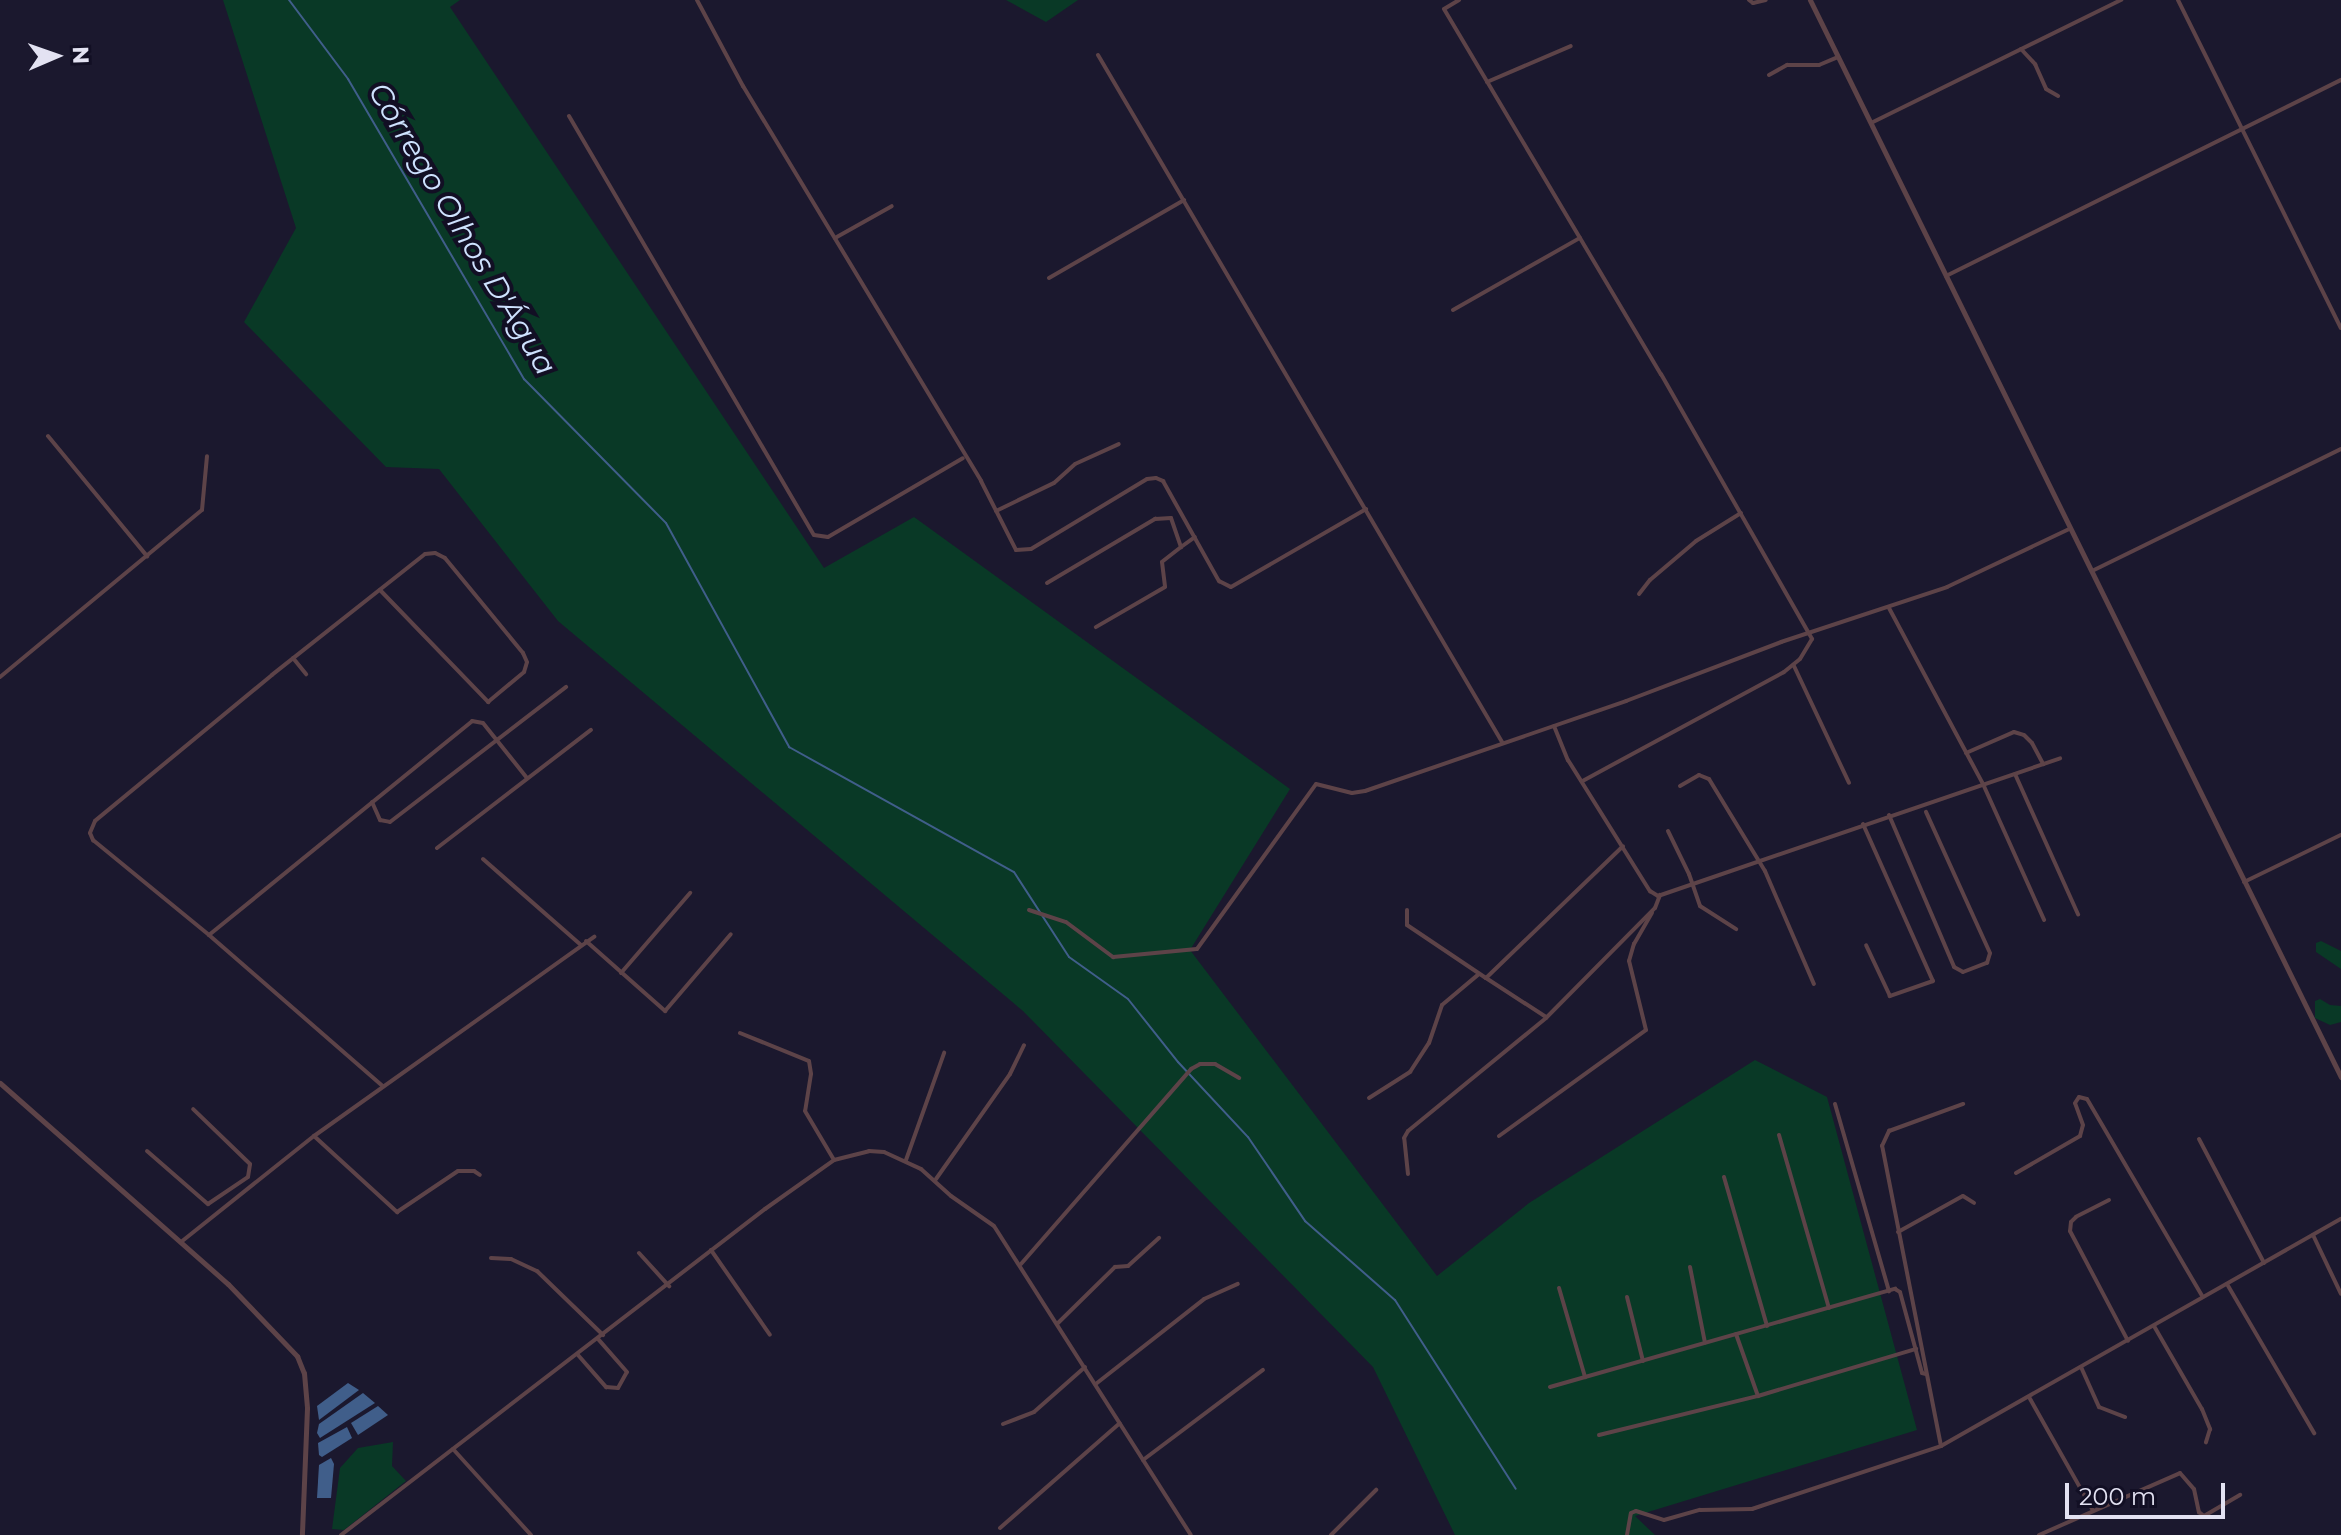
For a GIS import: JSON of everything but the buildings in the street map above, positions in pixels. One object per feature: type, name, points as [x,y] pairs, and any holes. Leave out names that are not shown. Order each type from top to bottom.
[{"type":"street","points":[[697,0],[743,86],[981,481],[1014,547],[1023,552],[1147,479],[1156,478],[1163,481],[1220,583],[1231,587],[1366,509]]},
{"type":"street","points":[[1459,0],[1444,9],[1809,633],[1810,645],[1794,666],[1582,781]]},
{"type":"street","points":[[1749,0],[1753,3],[1766,0]]},
{"type":"street","points":[[1810,0],[2341,1077]]},
{"type":"street","points":[[1871,123],[2121,0]]},
{"type":"street","points":[[2178,0],[2341,328]]},
{"type":"street","points":[[1487,82],[1571,46]]},
{"type":"street","points":[[2021,49],[2035,64],[2046,89],[2058,96]]},
{"type":"street","points":[[1098,55],[1502,742]]},
{"type":"street","points":[[1769,75],[1787,65],[1819,65],[1838,57]]},
{"type":"street","points":[[1946,276],[2341,80]]},
{"type":"street","points":[[569,116],[816,537],[828,537],[964,457]]},
{"type":"street","points":[[1049,278],[1184,200]]},
{"type":"street","points":[[835,238],[892,206]]},
{"type":"street","points":[[1453,310],[1580,238]]},
{"type":"street","points":[[48,436],[147,556]]},
{"type":"street","points":[[995,511],[1054,483],[1075,464],[1119,444]]},
{"type":"street","points":[[2092,571],[2341,449]]},
{"type":"street","points":[[0,677],[203,507],[207,456]]},
{"type":"street","points":[[1639,594],[1650,580],[1696,541],[1741,513]]},
{"type":"street","points":[[1047,583],[1166,516],[1175,526],[1181,547]]},
{"type":"street","points":[[1029,910],[1066,922],[1113,957],[1197,949],[1312,786],[1321,784],[1352,793],[1365,791],[1947,587],[2071,528]]},
{"type":"street","points":[[1096,627],[1165,587],[1162,562],[1195,537]]},
{"type":"street","points":[[380,590],[488,702],[524,672],[527,662],[523,653],[443,556],[425,554],[293,658],[95,821],[91,828],[93,840],[209,935],[383,1086]]},
{"type":"street","points":[[1889,608],[1983,784],[2044,920]]},
{"type":"street","points":[[293,658],[306,674]]},
{"type":"street","points":[[1794,666],[1849,783]]},
{"type":"street","points":[[372,802],[378,818],[390,822],[566,687]]},
{"type":"street","points":[[209,935],[472,721],[482,722],[527,778]]},
{"type":"street","points":[[1554,725],[1564,754],[1652,893],[1660,895],[2060,758]]},
{"type":"street","points":[[437,848],[591,730]]},
{"type":"street","points":[[1966,753],[2014,732],[2024,735],[2043,764]]},
{"type":"street","points":[[2014,774],[2078,914]]},
{"type":"street","points":[[1680,786],[1699,775],[1708,777],[1758,860],[1814,984]]},
{"type":"street","points":[[1889,815],[1954,967],[1963,972],[1987,963],[1990,953],[1926,812]]},
{"type":"street","points":[[1863,824],[1933,981],[1890,996],[1866,945]]},
{"type":"street","points":[[1668,831],[1703,910],[1736,929]]},
{"type":"street","points":[[2244,882],[2341,835]]},
{"type":"street","points":[[1486,978],[1623,846]]},
{"type":"street","points":[[483,859],[665,1011],[731,934]]},
{"type":"street","points":[[621,973],[690,893]]},
{"type":"street","points":[[1499,1136],[1646,1030],[1630,955],[1660,895]]},
{"type":"street","points":[[1408,1174],[1404,1138],[1408,1131],[1546,1018],[1655,908]]},
{"type":"street","points":[[1407,910],[1407,925],[1546,1018]]},
{"type":"street","points":[[181,1242],[314,1136],[594,937]]},
{"type":"street","points":[[1369,1098],[1410,1072],[1424,1052],[1442,1005],[1479,974]]},
{"type":"street","points":[[740,1033],[809,1061],[811,1074],[805,1111],[834,1160]]},
{"type":"street","points":[[936,1179],[1010,1074],[1024,1045]]},
{"type":"street","points":[[906,1160],[944,1053]]},
{"type":"street","points":[[1021,1264],[1191,1069],[1200,1064],[1215,1064],[1239,1078]]},
{"type":"street","points":[[0,1083],[279,1333],[301,1363],[307,1408],[302,1535]]},
{"type":"street","points":[[2016,1173],[2080,1136],[2083,1125],[2075,1103],[2079,1097],[2087,1099],[2202,1297]]},
{"type":"street","points":[[1835,1104],[1889,1291]]},
{"type":"street","points":[[1941,1446],[1882,1146],[1884,1136],[1889,1131],[1963,1104]]},
{"type":"street","points":[[147,1151],[202,1202],[216,1201],[248,1177],[250,1164],[193,1109]]},
{"type":"street","points":[[1779,1135],[1829,1308]]},
{"type":"street","points":[[314,1136],[397,1212],[458,1171],[474,1171],[480,1175]]},
{"type":"street","points":[[2199,1139],[2264,1263]]},
{"type":"street","points":[[341,1535],[669,1286],[711,1250],[834,1160],[869,1151],[906,1160],[936,1179],[951,1196],[994,1226],[1097,1383],[1191,1535]]},
{"type":"street","points":[[1724,1177],[1767,1326]]},
{"type":"street","points":[[233,1188],[240,1196]]},
{"type":"street","points":[[1898,1232],[1963,1196],[1974,1203]]},
{"type":"street","points":[[2109,1200],[2076,1217],[2071,1222],[2070,1231],[2128,1341]]},
{"type":"street","points":[[1627,1535],[1631,1513],[1636,1511],[1664,1520],[1700,1510],[1752,1509],[1941,1446],[2341,1219]]},
{"type":"street","points":[[2313,1235],[2341,1294]]},
{"type":"street","points":[[1058,1323],[1115,1267],[1128,1266],[1159,1238]]},
{"type":"street","points":[[711,1250],[770,1335]]},
{"type":"street","points":[[639,1253],[669,1286]]},
{"type":"street","points":[[491,1258],[511,1259],[529,1266],[584,1313],[603,1335]]},
{"type":"street","points":[[1690,1267],[1705,1343]]},
{"type":"street","points":[[1097,1383],[1204,1299],[1238,1284]]},
{"type":"street","points":[[2227,1284],[2314,1433]]},
{"type":"street","points":[[1559,1288],[1585,1377]]},
{"type":"street","points":[[1550,1387],[1889,1291],[1900,1292],[1922,1373],[1926,1374]]},
{"type":"street","points":[[1627,1297],[1643,1361]]},
{"type":"street","points":[[2154,1326],[2202,1409],[2210,1429],[2206,1442]]},
{"type":"street","points":[[1736,1334],[1758,1396]]},
{"type":"street","points":[[578,1355],[606,1387],[618,1388],[627,1378],[626,1368],[598,1339]]},
{"type":"street","points":[[1599,1435],[1758,1396],[1916,1349]]},
{"type":"street","points":[[1003,1424],[1034,1412],[1085,1367]]},
{"type":"street","points":[[2081,1367],[2099,1407],[2125,1417]]},
{"type":"street","points":[[1143,1460],[1263,1370]]},
{"type":"street","points":[[2029,1397],[2092,1509]]},
{"type":"street","points":[[1000,1528],[1120,1423]]},
{"type":"street","points":[[453,1449],[531,1535]]},
{"type":"street","points":[[2039,1535],[2092,1509],[2180,1473],[2194,1489],[2199,1512],[2204,1516],[2240,1495]]},
{"type":"street","points":[[1331,1535],[1376,1490]]},
{"type":"green space","points":[[223,0],[460,0],[450,7],[824,568],[914,517],[1290,789],[1190,950],[1437,1276],[1529,1203],[1755,1060],[1827,1097],[1917,1430],[1635,1516],[1655,1535],[1455,1535],[1373,1367],[1023,1011],[558,621],[439,469],[386,467],[244,322],[296,228]]},
{"type":"green space","points":[[1006,0],[1078,0],[1046,22]]},
{"type":"green space","points":[[2321,941],[2341,951],[2341,969],[2316,952],[2316,943]]},
{"type":"green space","points":[[2320,999],[2330,1005],[2341,1006],[2341,1022],[2330,1025],[2315,1018],[2315,1001]]},
{"type":"green space","points":[[393,1442],[392,1466],[406,1481],[344,1530],[332,1529],[340,1468],[358,1448]]},
{"type":"water","points":[[348,1383],[359,1390],[319,1420],[317,1406]]},
{"type":"water","points":[[363,1393],[375,1403],[320,1438],[317,1433],[319,1424]]},
{"type":"water","points":[[378,1406],[388,1415],[358,1435],[351,1423]]},
{"type":"water","points":[[347,1427],[352,1438],[322,1457],[319,1455],[318,1443]]},
{"type":"water","points":[[331,1458],[334,1464],[331,1498],[317,1498],[319,1465]]},
{"type":"waterway","name":"Córrego Olhos D'Água","points":[[289,0],[348,79],[524,379],[666,523],[789,747],[1014,872],[1069,957],[1128,999],[1178,1062],[1248,1137],[1305,1221],[1395,1300],[1516,1489]]}]
